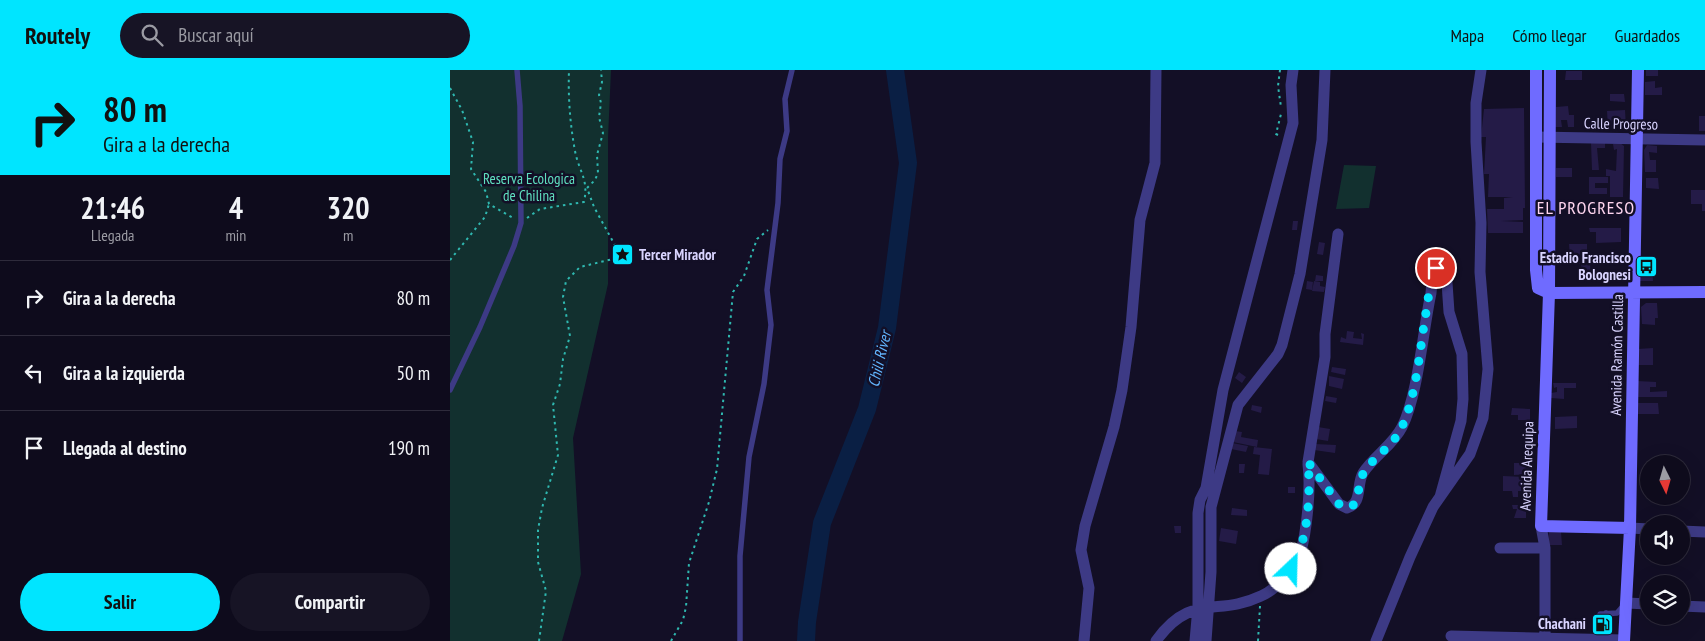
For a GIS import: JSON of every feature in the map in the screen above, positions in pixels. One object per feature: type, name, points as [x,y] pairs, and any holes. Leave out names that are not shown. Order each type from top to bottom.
[{"type":"main road","points":[[1536,70],[1536,284],[1538,288],[1549,292],[1705,292]]},
{"type":"main road","name":"Avenida Arequipa","points":[[1542,526],[1549,292],[1550,70]]},
{"type":"main road","name":"Avenida Ramón Castilla","points":[[1624,640],[1630,528],[1638,70]]},
{"type":"main road","points":[[1542,526],[1630,528]]},
{"type":"street","points":[[1084,641],[1089,588],[1081,550],[1122,390],[1131,327],[1140,220],[1155,163],[1157,127],[1156,70]]},
{"type":"street","points":[[1206,641],[1204,607],[1197,555],[1200,500],[1206,488],[1223,390],[1293,123],[1291,84],[1293,70]]},
{"type":"street","points":[[1195,641],[1204,607],[1210,507],[1238,405],[1280,350],[1295,296],[1322,140],[1325,70]]},
{"type":"street","points":[[1376,641],[1410,557],[1433,507],[1470,454],[1483,418],[1488,369],[1480,272],[1482,223],[1476,142],[1476,103],[1481,70]]},
{"type":"street","name":"Calle Progreso","points":[[1536,137],[1705,140]]},
{"type":"street","points":[[1156,641],[1176,619],[1204,607],[1260,597],[1280,582],[1299,556],[1309,497],[1308,462],[1325,357],[1325,334],[1338,234]]},
{"type":"street","points":[[1308,462],[1339,504],[1347,508],[1354,505],[1357,500],[1363,473],[1393,440],[1404,424],[1417,368],[1431,290],[1431,276],[1433,270],[1440,266],[1446,268],[1449,312],[1462,354],[1464,372],[1461,421],[1440,497]]},
{"type":"street","name":"Avenida Arequipa","points":[[1542,526],[1545,548],[1545,639]]},
{"type":"street","points":[[1630,528],[1640,529]]},
{"type":"street","points":[[1690,531],[1705,532]]},
{"type":"street","points":[[1500,548],[1545,548]]},
{"type":"street","points":[[1626,603],[1640,604]]},
{"type":"street","points":[[1690,607],[1705,608]]},
{"type":"street","points":[[1451,636],[1545,639],[1607,635],[1624,640]]},
{"type":"lane","points":[[450,390],[480,327],[514,246],[520,223],[520,106],[517,70]]},
{"type":"lane","points":[[740,641],[740,556],[749,457],[764,384],[771,325],[767,290],[773,225],[778,203],[780,159],[786,131],[785,99],[792,70]]},
{"type":"lane","points":[[1607,635],[1598,630],[1600,614],[1617,613],[1626,603]]},
{"type":"path","points":[[539,641],[546,591],[538,562],[538,530],[542,508],[558,455],[553,405],[560,384],[563,359],[570,336],[563,297],[566,281],[580,267],[613,259],[617,249],[594,207],[575,153],[568,103],[568,70]]},
{"type":"path","points":[[489,204],[520,223],[540,210],[584,202],[587,188],[595,180],[598,172],[597,155],[603,133],[599,117],[601,104],[599,95],[602,82],[601,70]]},
{"type":"path","points":[[1280,70],[1278,86],[1282,113],[1276,134],[1288,144]]},
{"type":"path","points":[[450,88],[462,110],[473,142],[471,169],[486,192],[489,204],[485,217],[450,260]]},
{"type":"path","points":[[671,641],[683,620],[686,607],[689,563],[709,502],[717,469],[733,292],[744,276],[757,239],[773,225]]},
{"type":"path","points":[[1258,641],[1260,597]]},
{"type":"green space","name":"Reserva Ecologica de Chilina","points":[[450,70],[611,70],[608,138],[608,284],[573,438],[581,574],[562,641],[450,641]]},
{"type":"green space","points":[[1344,165],[1376,166],[1369,208],[1336,209]]},
{"type":"building","points":[[1646,70],[1658,70],[1658,76],[1646,76]]},
{"type":"building","points":[[1566,71],[1582,71],[1582,80],[1565,80]]},
{"type":"building","points":[[1655,81],[1655,88],[1662,87],[1662,95],[1645,95],[1645,82]]},
{"type":"building","points":[[1610,94],[1624,94],[1625,102],[1610,101]]},
{"type":"building","points":[[1568,106],[1569,115],[1574,115],[1574,127],[1568,127],[1567,120],[1561,120],[1562,127],[1555,127],[1556,107]]},
{"type":"building","points":[[1524,108],[1525,208],[1523,208],[1523,220],[1501,221],[1523,222],[1523,233],[1488,233],[1487,209],[1504,209],[1504,198],[1513,197],[1488,197],[1489,174],[1484,174],[1486,137],[1481,137],[1484,109]]},
{"type":"building","points":[[1625,110],[1626,127],[1608,128],[1607,111]]},
{"type":"building","points":[[1699,116],[1705,116],[1705,131],[1699,131]]},
{"type":"building","points":[[1605,142],[1605,148],[1597,148],[1599,170],[1592,170],[1591,143]]},
{"type":"building","points":[[1620,143],[1624,146],[1623,197],[1610,197],[1610,176],[1606,176],[1606,169],[1616,171],[1617,149],[1614,150],[1613,144]]},
{"type":"building","points":[[1647,145],[1657,146],[1657,153],[1649,152],[1650,160],[1656,160],[1656,172],[1645,172],[1644,150]]},
{"type":"building","points":[[1556,168],[1572,168],[1572,177],[1556,177]]},
{"type":"building","points":[[1589,177],[1608,177],[1608,183],[1595,183],[1595,188],[1607,188],[1607,194],[1589,194]]},
{"type":"building","points":[[1646,178],[1658,178],[1659,189],[1646,188]]},
{"type":"building","points":[[1691,190],[1705,190],[1705,211],[1702,211],[1702,204],[1691,204]]},
{"type":"building","points":[[1293,221],[1298,221],[1297,230],[1292,230]]},
{"type":"building","points":[[1589,228],[1621,228],[1621,242],[1596,243],[1596,232],[1590,232]]},
{"type":"building","points":[[1319,242],[1325,243],[1323,255],[1317,254]]},
{"type":"building","points":[[1569,244],[1587,244],[1587,263],[1577,264],[1577,258],[1570,259]]},
{"type":"building","points":[[1581,264],[1590,264],[1591,279],[1582,280]]},
{"type":"building","points":[[1639,264],[1652,267],[1653,281],[1639,281]]},
{"type":"building","points":[[1316,275],[1323,276],[1323,281],[1315,281]]},
{"type":"building","points":[[1307,281],[1313,282],[1312,290],[1306,289]]},
{"type":"building","points":[[1314,281],[1320,282],[1320,286],[1325,287],[1324,292],[1312,291]]},
{"type":"building","points":[[1646,303],[1657,303],[1658,318],[1655,318],[1655,325],[1642,324],[1641,307]]},
{"type":"building","points":[[1347,331],[1354,332],[1353,338],[1362,339],[1361,333],[1364,334],[1363,345],[1340,342],[1341,337],[1346,339]]},
{"type":"building","points":[[1653,348],[1653,365],[1638,365],[1638,349]]},
{"type":"building","points":[[1332,367],[1346,369],[1345,375],[1331,372]]},
{"type":"building","points":[[1239,372],[1246,377],[1242,383],[1235,378]]},
{"type":"building","points":[[1329,376],[1344,379],[1342,389],[1329,386]]},
{"type":"building","points":[[1637,381],[1656,382],[1656,387],[1650,387],[1650,392],[1667,391],[1667,397],[1638,397]]},
{"type":"building","points":[[1553,383],[1576,383],[1576,388],[1564,388],[1564,399],[1551,398],[1551,393],[1557,392],[1557,387],[1554,388]]},
{"type":"building","points":[[1326,396],[1337,398],[1336,403],[1325,401]]},
{"type":"building","points":[[1634,403],[1658,403],[1659,414],[1635,414]]},
{"type":"building","points":[[1252,405],[1262,407],[1261,413],[1251,410]]},
{"type":"building","points":[[1512,408],[1530,409],[1530,420],[1518,420],[1518,415],[1511,415]]},
{"type":"building","points":[[1577,416],[1577,428],[1555,429],[1555,417]]},
{"type":"building","points":[[1318,427],[1330,429],[1328,441],[1316,439]]},
{"type":"building","points":[[1235,431],[1242,432],[1241,437],[1258,440],[1257,447],[1233,442]]},
{"type":"building","points":[[1232,443],[1248,446],[1246,452],[1231,449]]},
{"type":"building","points":[[1315,444],[1336,445],[1335,453],[1314,450]]},
{"type":"building","points":[[1254,447],[1272,449],[1269,475],[1258,474],[1260,455],[1253,454]]},
{"type":"building","points":[[1514,463],[1529,463],[1529,474],[1514,475]]},
{"type":"building","points":[[1239,464],[1245,464],[1244,473],[1239,473]]},
{"type":"building","points":[[1503,476],[1525,477],[1525,491],[1518,491],[1518,497],[1513,497],[1512,491],[1503,491]]},
{"type":"building","points":[[1288,487],[1295,487],[1295,493],[1288,493]]},
{"type":"building","points":[[1512,505],[1526,505],[1526,518],[1514,518],[1517,509],[1513,509]]},
{"type":"building","points":[[1232,508],[1247,510],[1247,516],[1231,515]]},
{"type":"building","points":[[1174,526],[1181,526],[1181,533],[1175,533]]},
{"type":"building","points":[[1221,528],[1238,531],[1236,544],[1219,541]]},
{"type":"building","points":[[1549,531],[1561,532],[1562,545],[1548,545]]},
{"type":"waterway","name":"Chili River","points":[[806,641],[807,622],[822,523],[867,409],[887,328],[908,163],[895,70]]},
{"type":"place","name":"Tercer Mirador","points":[[623,255]]},
{"type":"place","name":"Estadio Francisco Bolognesi","points":[[1647,267]]},
{"type":"place","name":"Chachani","points":[[1602,624]]},
{"type":"district","name":"EL PROGRESO","points":[[1586,208]]},
{"type":"route","points":[[1291,569],[1299,556],[1309,497],[1308,462],[1339,504],[1350,508],[1357,500],[1360,479],[1363,473],[1393,440],[1404,424],[1417,368],[1431,290],[1431,276],[1436,268]]}]
